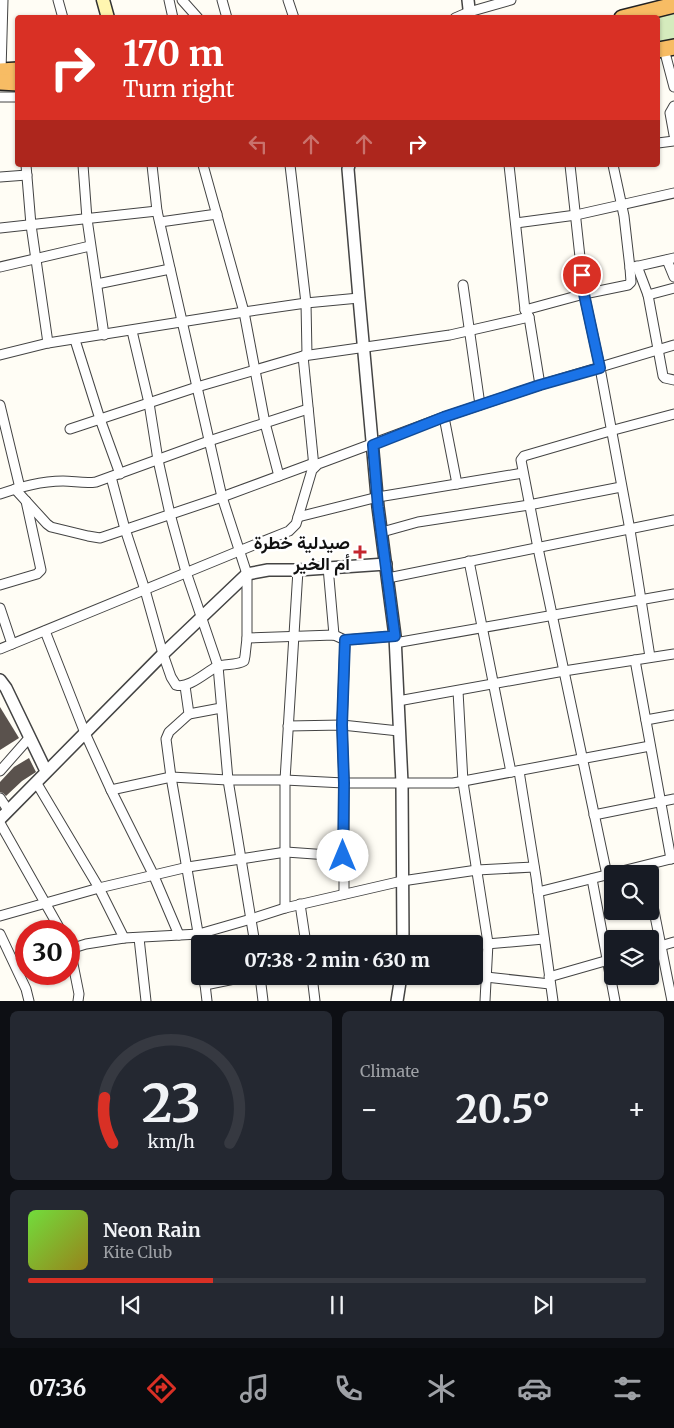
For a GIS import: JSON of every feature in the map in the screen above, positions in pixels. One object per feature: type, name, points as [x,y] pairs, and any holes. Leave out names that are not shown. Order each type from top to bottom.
[{"type":"highway","points":[[634,15],[674,5]]},
{"type":"highway","points":[[0,71],[15,70]]},
{"type":"highway","points":[[0,82],[15,83]]},
{"type":"main road","points":[[103,0],[107,15]]},
{"type":"street","points":[[0,71],[3,0]]},
{"type":"street","points":[[58,0],[62,15]]},
{"type":"street","points":[[168,0],[171,15]]},
{"type":"street","points":[[182,0],[195,15]]},
{"type":"street","points":[[222,0],[225,15]]},
{"type":"street","points":[[288,0],[293,15]]},
{"type":"street","points":[[469,10],[511,0]]},
{"type":"street","points":[[665,48],[674,87]]},
{"type":"street","points":[[0,97],[15,98]]},
{"type":"street","points":[[673,110],[674,135]]},
{"type":"street","points":[[660,143],[674,141]]},
{"type":"street","points":[[83,167],[90,246],[104,335]]},
{"type":"street","points":[[111,477],[125,529],[173,681],[176,685],[185,686],[218,666],[238,664],[244,661],[247,638],[246,574],[222,497],[209,441],[157,211],[152,167]]},
{"type":"street","points":[[204,167],[244,312],[265,423],[279,476]]},
{"type":"street","points":[[0,649],[289,531],[296,524],[314,465],[305,355],[306,303],[290,167]]},
{"type":"street","points":[[350,167],[359,298],[378,497],[395,640],[402,783],[403,935]]},
{"type":"street","points":[[509,167],[527,314],[540,385]]},
{"type":"street","points":[[570,167],[584,294],[600,368],[610,431],[630,530],[650,657]]},
{"type":"street","points":[[613,167],[634,267],[648,295],[663,376],[674,380]]},
{"type":"street","points":[[0,177],[27,170],[31,225],[48,344]]},
{"type":"street","points":[[516,223],[576,215],[674,193]]},
{"type":"street","points":[[0,228],[157,211]]},
{"type":"street","points":[[160,222],[217,214]]},
{"type":"street","points":[[0,267],[90,246]]},
{"type":"street","points":[[634,267],[671,259],[674,277]]},
{"type":"street","points":[[70,429],[197,387],[305,355],[450,335],[527,314],[584,294],[628,285],[631,282],[634,267]]},
{"type":"street","points":[[97,284],[170,269]]},
{"type":"street","points":[[462,285],[480,405]]},
{"type":"street","points":[[648,295],[674,288]]},
{"type":"street","points":[[0,355],[48,344],[244,312],[359,298]]},
{"type":"street","points":[[132,331],[149,403],[158,460],[170,514],[186,572],[218,666],[228,780],[254,935]]},
{"type":"street","points":[[75,340],[120,474]]},
{"type":"street","points":[[0,405],[18,488],[26,501],[47,524],[57,529],[100,538],[373,445],[444,417],[540,385],[674,345]]},
{"type":"street","points":[[0,494],[31,484],[54,482],[90,483],[209,441],[308,409]]},
{"type":"street","points":[[605,865],[520,460],[523,456],[674,414]]},
{"type":"street","points":[[444,417],[456,484]]},
{"type":"street","points":[[298,517],[378,497],[523,473]]},
{"type":"street","points":[[382,532],[418,522],[529,505],[622,487]]},
{"type":"street","points":[[0,584],[37,574],[41,570],[26,501]]},
{"type":"street","points":[[388,578],[674,520]]},
{"type":"street","points":[[469,561],[534,867],[553,1000]]},
{"type":"street","points":[[4,815],[163,654],[246,574],[268,570],[298,570],[386,564]]},
{"type":"street","points":[[328,567],[334,635]]},
{"type":"street","points":[[285,908],[285,780],[298,570]]},
{"type":"street","points":[[247,638],[334,635],[345,640],[395,640],[552,616],[674,594]]},
{"type":"street","points":[[0,608],[12,644]]},
{"type":"street","points":[[45,631],[85,733],[153,874],[179,935]]},
{"type":"street","points":[[344,894],[342,725],[345,640]]},
{"type":"street","points":[[398,702],[564,671],[674,654]]},
{"type":"street","points":[[635,660],[660,802],[673,858],[656,865]]},
{"type":"street","points":[[0,680],[6,688],[46,771]]},
{"type":"street","points":[[185,686],[189,714]]},
{"type":"street","points":[[458,691],[463,782],[488,943],[485,1000]]},
{"type":"street","points":[[199,935],[171,777],[167,735],[189,714],[221,708]]},
{"type":"street","points":[[646,720],[674,715]]},
{"type":"street","points":[[288,726],[342,725],[399,731]]},
{"type":"street","points":[[0,771],[30,738]]},
{"type":"street","points":[[111,790],[171,777],[344,783],[447,784],[650,746]]},
{"type":"street","points":[[36,782],[99,888],[124,938]]},
{"type":"street","points":[[0,798],[4,815]]},
{"type":"street","points":[[594,814],[674,799]]},
{"type":"street","points":[[0,823],[55,920]]},
{"type":"street","points":[[0,916],[99,888],[188,867],[286,852],[343,856]]},
{"type":"street","points":[[210,935],[285,908],[402,881],[477,870],[534,867]]},
{"type":"street","points":[[538,892],[604,876]]},
{"type":"street","points":[[592,878],[604,933]]},
{"type":"street","points":[[300,904],[305,935]]},
{"type":"street","points":[[656,920],[672,1000]]},
{"type":"street","points":[[0,934],[30,1000]]},
{"type":"street","points":[[80,946],[124,938],[179,935],[191,937]]},
{"type":"street","points":[[139,938],[146,1000]]},
{"type":"street","points":[[483,943],[544,939]]},
{"type":"street","points":[[661,946],[674,942]]},
{"type":"street","points":[[486,977],[550,980],[604,962]]},
{"type":"street","points":[[77,985],[78,1000]]},
{"type":"street","points":[[205,985],[207,1000]]},
{"type":"street","points":[[261,985],[263,1000]]},
{"type":"street","points":[[313,985],[315,1000]]},
{"type":"street","points":[[400,999],[401,985]]},
{"type":"street","points":[[613,985],[615,1000]]},
{"type":"green space","points":[[674,10],[674,41],[660,44],[660,15],[655,15]]},
{"type":"building","points":[[0,707],[19,738],[0,750]]},
{"type":"building","points":[[29,758],[36,772],[22,781],[6,796],[0,792],[0,782],[14,767]]},
{"type":"place","name":"صيدلية خطرة أم الخير","points":[[360,552]]},
{"type":"route","points":[[343,856],[344,783],[342,725],[345,640],[395,636],[378,507],[373,445],[444,417],[540,385],[600,368],[584,294],[582,275]]}]
